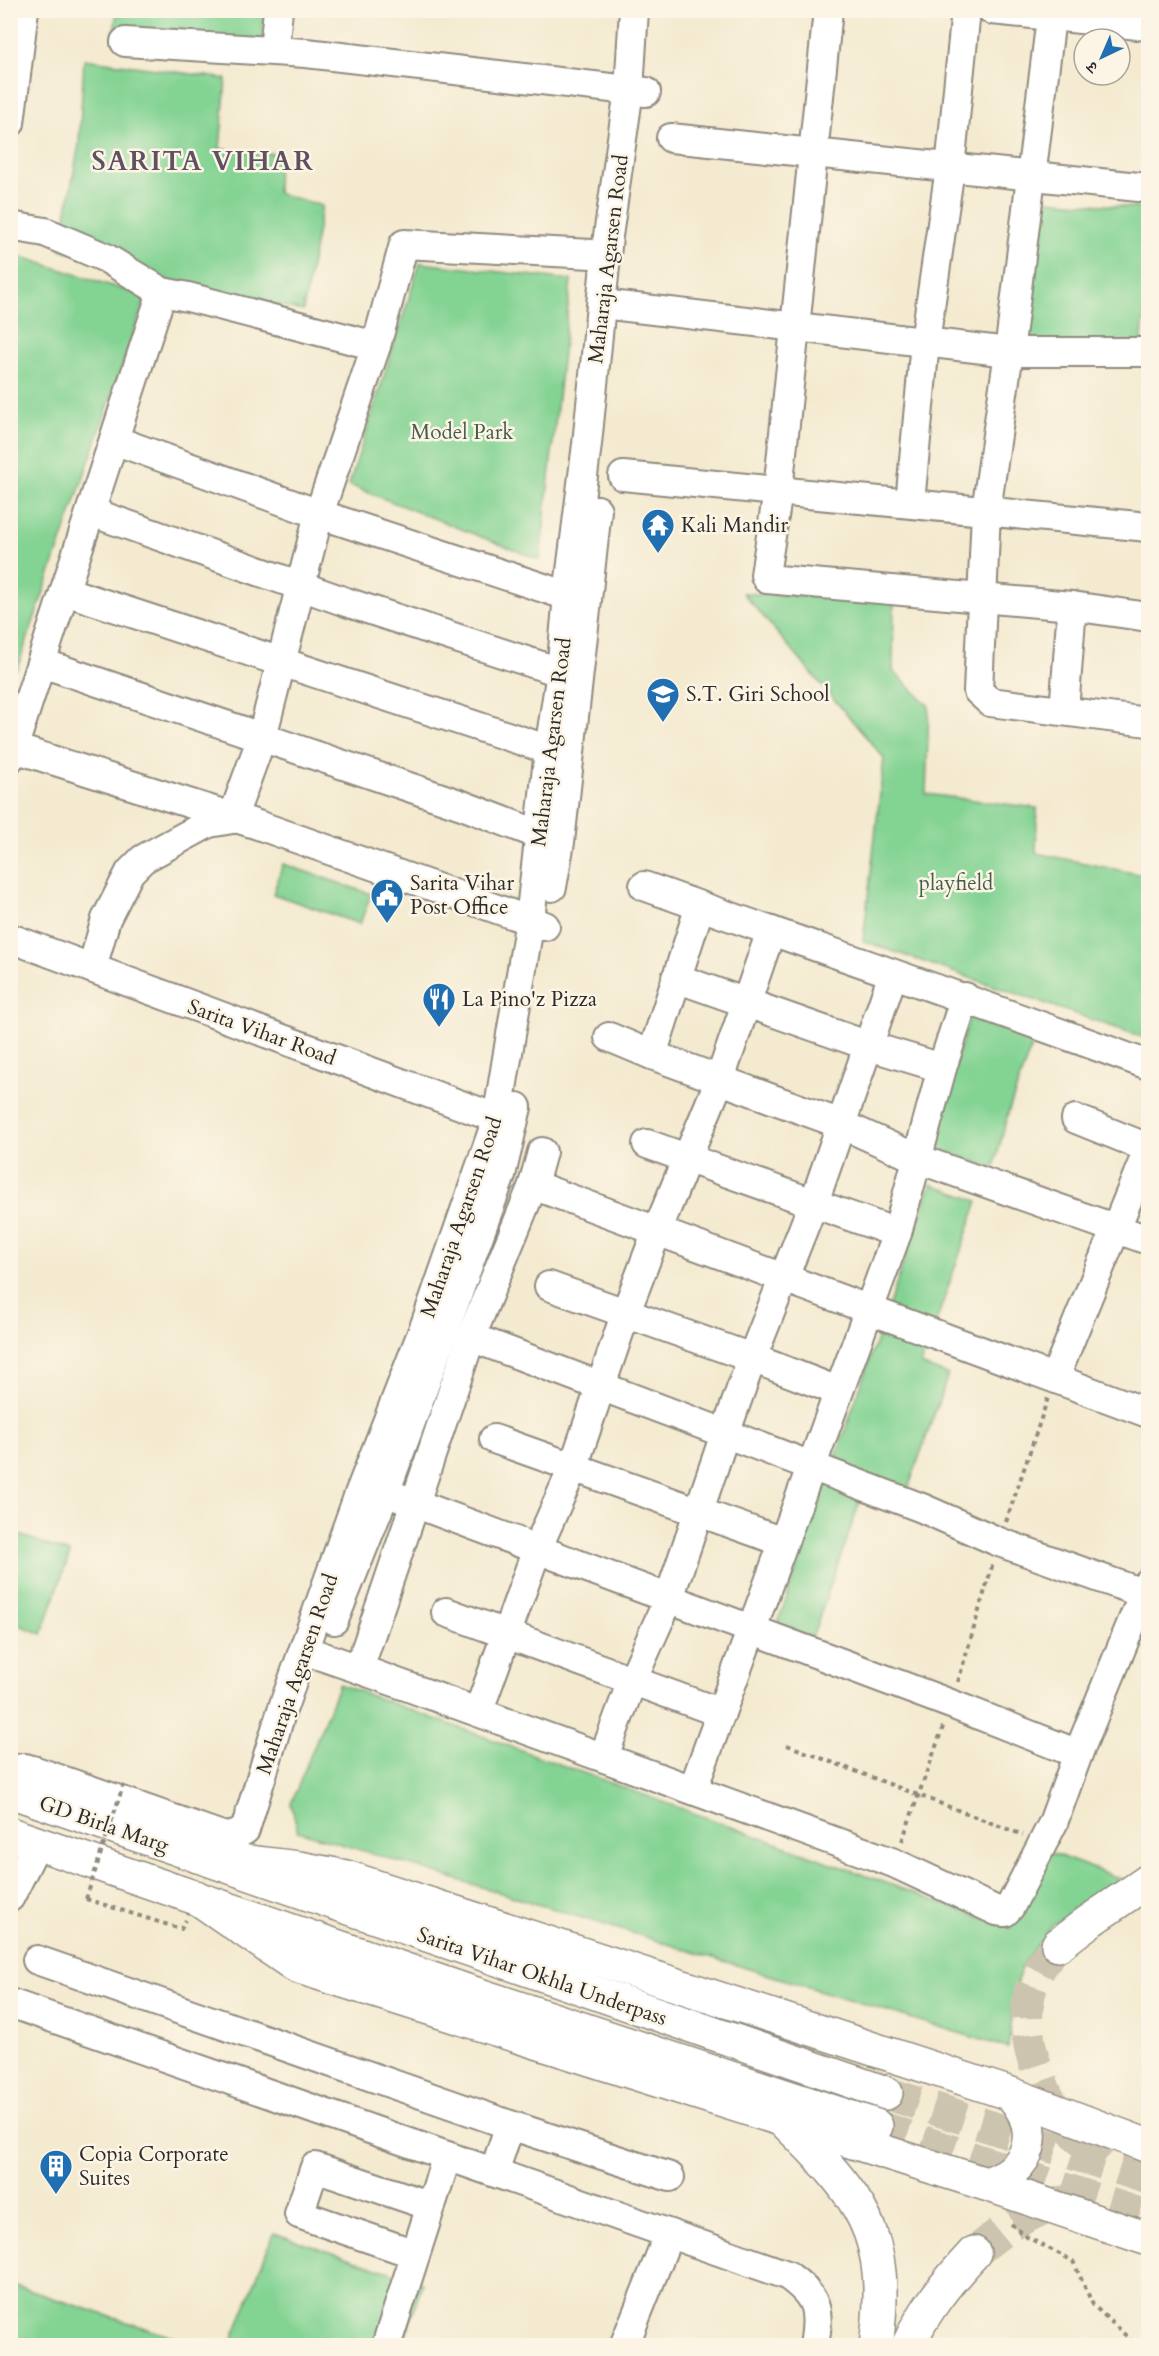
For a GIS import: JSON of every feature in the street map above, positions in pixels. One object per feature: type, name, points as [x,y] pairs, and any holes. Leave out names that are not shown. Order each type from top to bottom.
[{"type":"main road","name":"GD Birla Marg","points":[[10,1791],[198,1856]]},
{"type":"main road","name":"GD Birla Marg","points":[[23,1839],[196,1897]]},
{"type":"main road","points":[[198,1856],[299,1868],[346,1877],[1011,2094],[1149,2146]]},
{"type":"main road","name":"Sarita Vihar Okhla Underpass","points":[[198,1856],[886,2093]]},
{"type":"main road","points":[[1058,1945],[1090,1920],[1149,1881]]},
{"type":"main road","points":[[196,1897],[296,1966],[986,2184],[1149,2240]]},
{"type":"main road","name":"Sarita Vihar Okhla Underpass","points":[[196,1897],[475,1994],[876,2126]]},
{"type":"main road","points":[[986,2184],[1002,2180],[1016,2169],[1026,2156],[1030,2139],[1029,2123],[1023,2107],[1011,2094]]},
{"type":"main road","points":[[785,2122],[826,2163],[860,2207],[870,2228],[879,2262],[880,2296],[876,2346]]},
{"type":"main road","points":[[908,2346],[933,2300],[974,2253]]},
{"type":"street","points":[[10,123],[24,10]]},
{"type":"street","points":[[274,51],[278,10]]},
{"type":"street","name":"Maharaja Agarsen Road","points":[[634,10],[637,91]]},
{"type":"street","name":"Maharaja Agarsen Road","points":[[299,1868],[266,1851],[258,1834],[265,1802],[312,1653],[374,1489],[501,1175],[506,1122],[550,839],[570,675],[609,305],[624,232],[637,91],[651,10]]},
{"type":"street","points":[[828,10],[778,490],[765,575],[767,579],[1072,606],[1149,616]]},
{"type":"street","points":[[910,503],[925,342],[950,168],[966,10]]},
{"type":"street","points":[[992,10],[1052,14],[1149,26]]},
{"type":"street","points":[[1052,14],[1010,352],[986,511],[978,691],[990,702],[1149,722]]},
{"type":"street","points":[[125,42],[274,51],[637,91]]},
{"type":"street","points":[[671,138],[1149,188]]},
{"type":"street","points":[[10,226],[45,232],[106,258],[162,292],[376,346]]},
{"type":"street","points":[[232,819],[262,737],[319,514],[376,346],[404,244],[592,254]]},
{"type":"street","points":[[162,292],[12,753],[258,825],[538,923]]},
{"type":"street","points":[[609,305],[1010,352],[1149,352]]},
{"type":"street","points":[[114,440],[319,514],[578,596]]},
{"type":"street","points":[[623,476],[1149,527]]},
{"type":"street","points":[[91,512],[301,587],[570,675]]},
{"type":"street","points":[[65,591],[560,754]]},
{"type":"street","points":[[1064,711],[1072,606]]},
{"type":"street","points":[[42,663],[462,806],[550,839]]},
{"type":"street","points":[[92,968],[106,919],[130,872],[143,859],[209,823],[232,819]]},
{"type":"street","points":[[644,886],[892,974],[965,997],[1149,1065]]},
{"type":"street","points":[[652,1055],[700,906]]},
{"type":"street","points":[[479,1710],[537,1549],[573,1468],[603,1386],[626,1312],[720,1079],[771,931]]},
{"type":"street","name":"Sarita Vihar Road","points":[[10,938],[506,1122]]},
{"type":"street","points":[[604,1756],[632,1682],[669,1598],[752,1358],[813,1204],[892,974]]},
{"type":"street","points":[[676,978],[869,1046],[942,1068]]},
{"type":"street","points":[[693,1789],[897,1233],[942,1068],[965,997]]},
{"type":"street","points":[[609,1037],[841,1124],[918,1159],[1149,1240]]},
{"type":"street","points":[[1055,1377],[1149,1149],[1076,1119]]},
{"type":"street","points":[[647,1144],[897,1233]]},
{"type":"street","points":[[359,1669],[471,1337],[533,1185],[542,1152]]},
{"type":"street","points":[[533,1185],[1149,1413]]},
{"type":"street","points":[[549,1286],[626,1312],[838,1391]]},
{"type":"street","points":[[312,1653],[479,1710],[894,1863],[997,1911],[1005,1912],[1010,1907],[1053,1823],[1077,1754],[1147,1588],[999,1542],[922,1508],[471,1337]]},
{"type":"street","points":[[494,1439],[783,1542]]},
{"type":"street","points":[[374,1489],[951,1704],[1077,1754]]},
{"type":"street","points":[[446,1612],[721,1713]]},
{"type":"street","name":"Maharaja Agarsen Road","points":[[10,1770],[25,1768],[36,1771],[225,1837],[236,1835],[245,1830],[281,1713],[312,1653]]},
{"type":"street","points":[[10,1898],[23,1839]]},
{"type":"street","points":[[38,1960],[510,2125],[670,2177]]},
{"type":"street","points":[[11,2004],[787,2275],[800,2284],[813,2300],[819,2319],[814,2346]]},
{"type":"street","points":[[494,2172],[510,2125]]},
{"type":"street","points":[[386,2346],[447,2156]]},
{"type":"street","points":[[415,2254],[299,2214],[315,2167],[431,2206]]},
{"type":"street","points":[[624,2346],[669,2234]]},
{"type":"path","points":[[894,1863],[951,1704],[999,1542],[1055,1377]]},
{"type":"path","points":[[787,1745],[1043,1842]]},
{"type":"path","points":[[123,1786],[86,1899],[181,1929]]},
{"type":"path","points":[[1011,2224],[1027,2238],[1073,2261],[1094,2305],[1137,2346]]},
{"type":"green space","points":[[117,11],[265,11],[260,58],[113,40]]},
{"type":"green space","points":[[84,59],[226,79],[220,149],[278,154],[277,193],[322,206],[303,311],[166,280],[60,249],[79,144]]},
{"type":"green space","points":[[1036,199],[1148,209],[1148,267],[1141,350],[1024,339]]},
{"type":"green space","points":[[10,253],[146,297],[17,669],[10,666]]},
{"type":"green space","name":"Model Park","points":[[420,263],[571,280],[540,560],[349,485]]},
{"type":"green space","name":"playfield","points":[[743,593],[894,601],[893,671],[929,706],[926,794],[1037,808],[1036,853],[1148,876],[1148,1039],[863,941],[884,758]]},
{"type":"green space","points":[[283,864],[371,894],[360,924],[273,894]]},
{"type":"green space","points":[[972,1009],[1036,1033],[1008,1113],[994,1168],[930,1147]]},
{"type":"green space","points":[[931,1184],[978,1201],[921,1365],[948,1375],[901,1509],[862,1496],[812,1638],[777,1625]]},
{"type":"green space","points":[[11,1532],[70,1553],[42,1634],[11,1622]]},
{"type":"green space","points":[[339,1684],[1010,1928],[1041,1849],[1124,1880],[1052,1925],[1033,1951],[1022,1967],[1016,1988],[1008,2048],[298,1831],[291,1804]]},
{"type":"green space","points":[[274,2233],[422,2283],[403,2345],[230,2346]]},
{"type":"green space","points":[[10,2284],[197,2345],[11,2345]]},
{"type":"tunnel","points":[[1058,1945],[1036,1974],[1030,1989],[1027,2022],[1032,2056],[1044,2090],[1055,2108],[1081,2140],[1103,2162]]},
{"type":"tunnel","points":[[886,2093],[1148,2178]]},
{"type":"tunnel","points":[[876,2126],[1148,2217]]},
{"type":"tunnel","points":[[974,2253],[1011,2224],[1053,2204],[1090,2197]]},
{"type":"place","name":"Kali Mandir","points":[[658,554]]},
{"type":"place","name":"S.T. Giri School","points":[[663,723]]},
{"type":"place","name":"Sarita Vihar Post Office","points":[[387,924]]},
{"type":"place","name":"La Pino'z Pizza","points":[[439,1028]]},
{"type":"place","name":"Copia Corporate Suites","points":[[56,2195]]},
{"type":"district","name":"SARITA VIHAR","points":[[203,161]]}]
